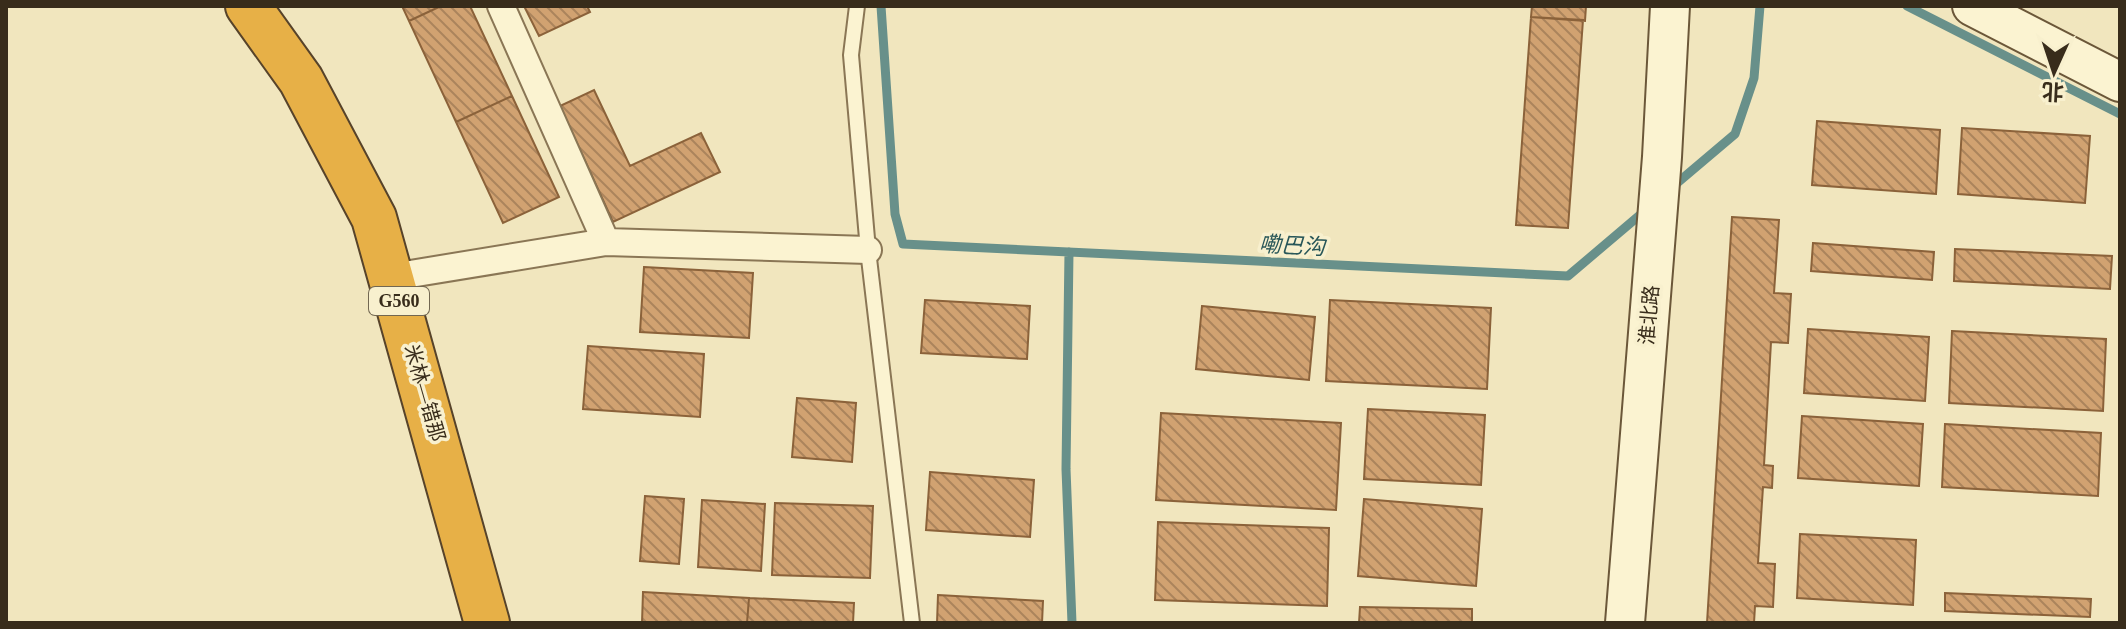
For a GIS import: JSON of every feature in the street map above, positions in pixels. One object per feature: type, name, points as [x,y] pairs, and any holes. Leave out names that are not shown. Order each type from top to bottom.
[{"type":"highway","name":"米林—错那","points":[[248,6],[301,80],[374,218],[487,623]]},
{"type":"street","points":[[501,6],[606,242]]},
{"type":"street","name":"淮北路","points":[[1625,623],[1662,157],[1670,6]]},
{"type":"street","points":[[1972,6],[2120,82]]},
{"type":"street","points":[[392,277],[606,242],[868,250]]},
{"type":"lane","points":[[857,6],[851,55],[868,250],[912,623]]},
{"type":"building","points":[[402,6],[441,6],[409,21]]},
{"type":"building","points":[[441,6],[470,6],[512,96],[456,122],[409,21]]},
{"type":"building","points":[[524,6],[587,6],[590,12],[539,36]]},
{"type":"building","points":[[1532,6],[1586,6],[1585,21],[1531,17]]},
{"type":"building","points":[[1531,17],[1583,20],[1568,228],[1516,225]]},
{"type":"building","points":[[594,90],[630,166],[701,133],[720,172],[613,222],[560,106]]},
{"type":"building","points":[[512,96],[559,197],[503,223],[456,122]]},
{"type":"building","points":[[1817,121],[1940,130],[1936,194],[1812,185]]},
{"type":"building","points":[[1962,128],[2090,136],[2085,203],[1958,194]]},
{"type":"building","points":[[1732,217],[1779,220],[1774,293],[1791,294],[1788,343],[1771,342],[1764,465],[1773,466],[1772,488],[1763,487],[1758,563],[1775,564],[1773,607],[1755,606],[1754,623],[1707,623]]},
{"type":"building","points":[[1813,243],[1934,252],[1932,280],[1811,271]]},
{"type":"building","points":[[1955,249],[2112,256],[2110,289],[1954,281]]},
{"type":"building","points":[[644,267],[753,273],[749,338],[640,332]]},
{"type":"building","points":[[925,300],[1030,306],[1027,359],[921,353]]},
{"type":"building","points":[[1330,300],[1491,308],[1487,389],[1326,381]]},
{"type":"building","points":[[1202,306],[1315,317],[1309,380],[1196,369]]},
{"type":"building","points":[[1808,329],[1929,337],[1925,401],[1804,393]]},
{"type":"building","points":[[1952,331],[2106,339],[2103,411],[1949,403]]},
{"type":"building","points":[[588,346],[704,354],[700,417],[583,409]]},
{"type":"building","points":[[797,398],[856,403],[852,462],[792,457]]},
{"type":"building","points":[[1368,409],[1485,415],[1481,485],[1364,479]]},
{"type":"building","points":[[1161,413],[1341,423],[1336,510],[1156,500]]},
{"type":"building","points":[[1802,416],[1923,424],[1919,486],[1798,478]]},
{"type":"building","points":[[1945,424],[2101,433],[2098,496],[1942,487]]},
{"type":"building","points":[[930,472],[1034,480],[1030,537],[926,530]]},
{"type":"building","points":[[645,496],[684,499],[679,564],[640,561]]},
{"type":"building","points":[[1364,499],[1482,509],[1476,586],[1358,576]]},
{"type":"building","points":[[702,500],[765,504],[761,571],[698,567]]},
{"type":"building","points":[[775,503],[873,506],[870,578],[772,575]]},
{"type":"building","points":[[1158,522],[1329,528],[1327,606],[1155,600]]},
{"type":"building","points":[[1800,534],[1916,540],[1913,605],[1797,598]]},
{"type":"building","points":[[643,592],[749,598],[747,623],[642,623]]},
{"type":"building","points":[[1945,593],[2091,599],[2090,617],[1945,611]]},
{"type":"building","points":[[938,595],[1043,601],[1042,623],[937,623]]},
{"type":"building","points":[[749,598],[854,603],[853,623],[747,623]]},
{"type":"building","points":[[1360,607],[1472,609],[1472,623],[1359,623]]},
{"type":"waterway","name":"嘞巴沟","points":[[881,6],[895,214],[903,244],[1568,276],[1647,209]]},
{"type":"waterway","name":"嘞巴沟","points":[[1670,189],[1735,134],[1754,78],[1760,6]]},
{"type":"waterway","name":"嘞巴沟","points":[[1907,6],[2120,114]]},
{"type":"waterway","points":[[1069,252],[1066,469],[1072,623]]}]
